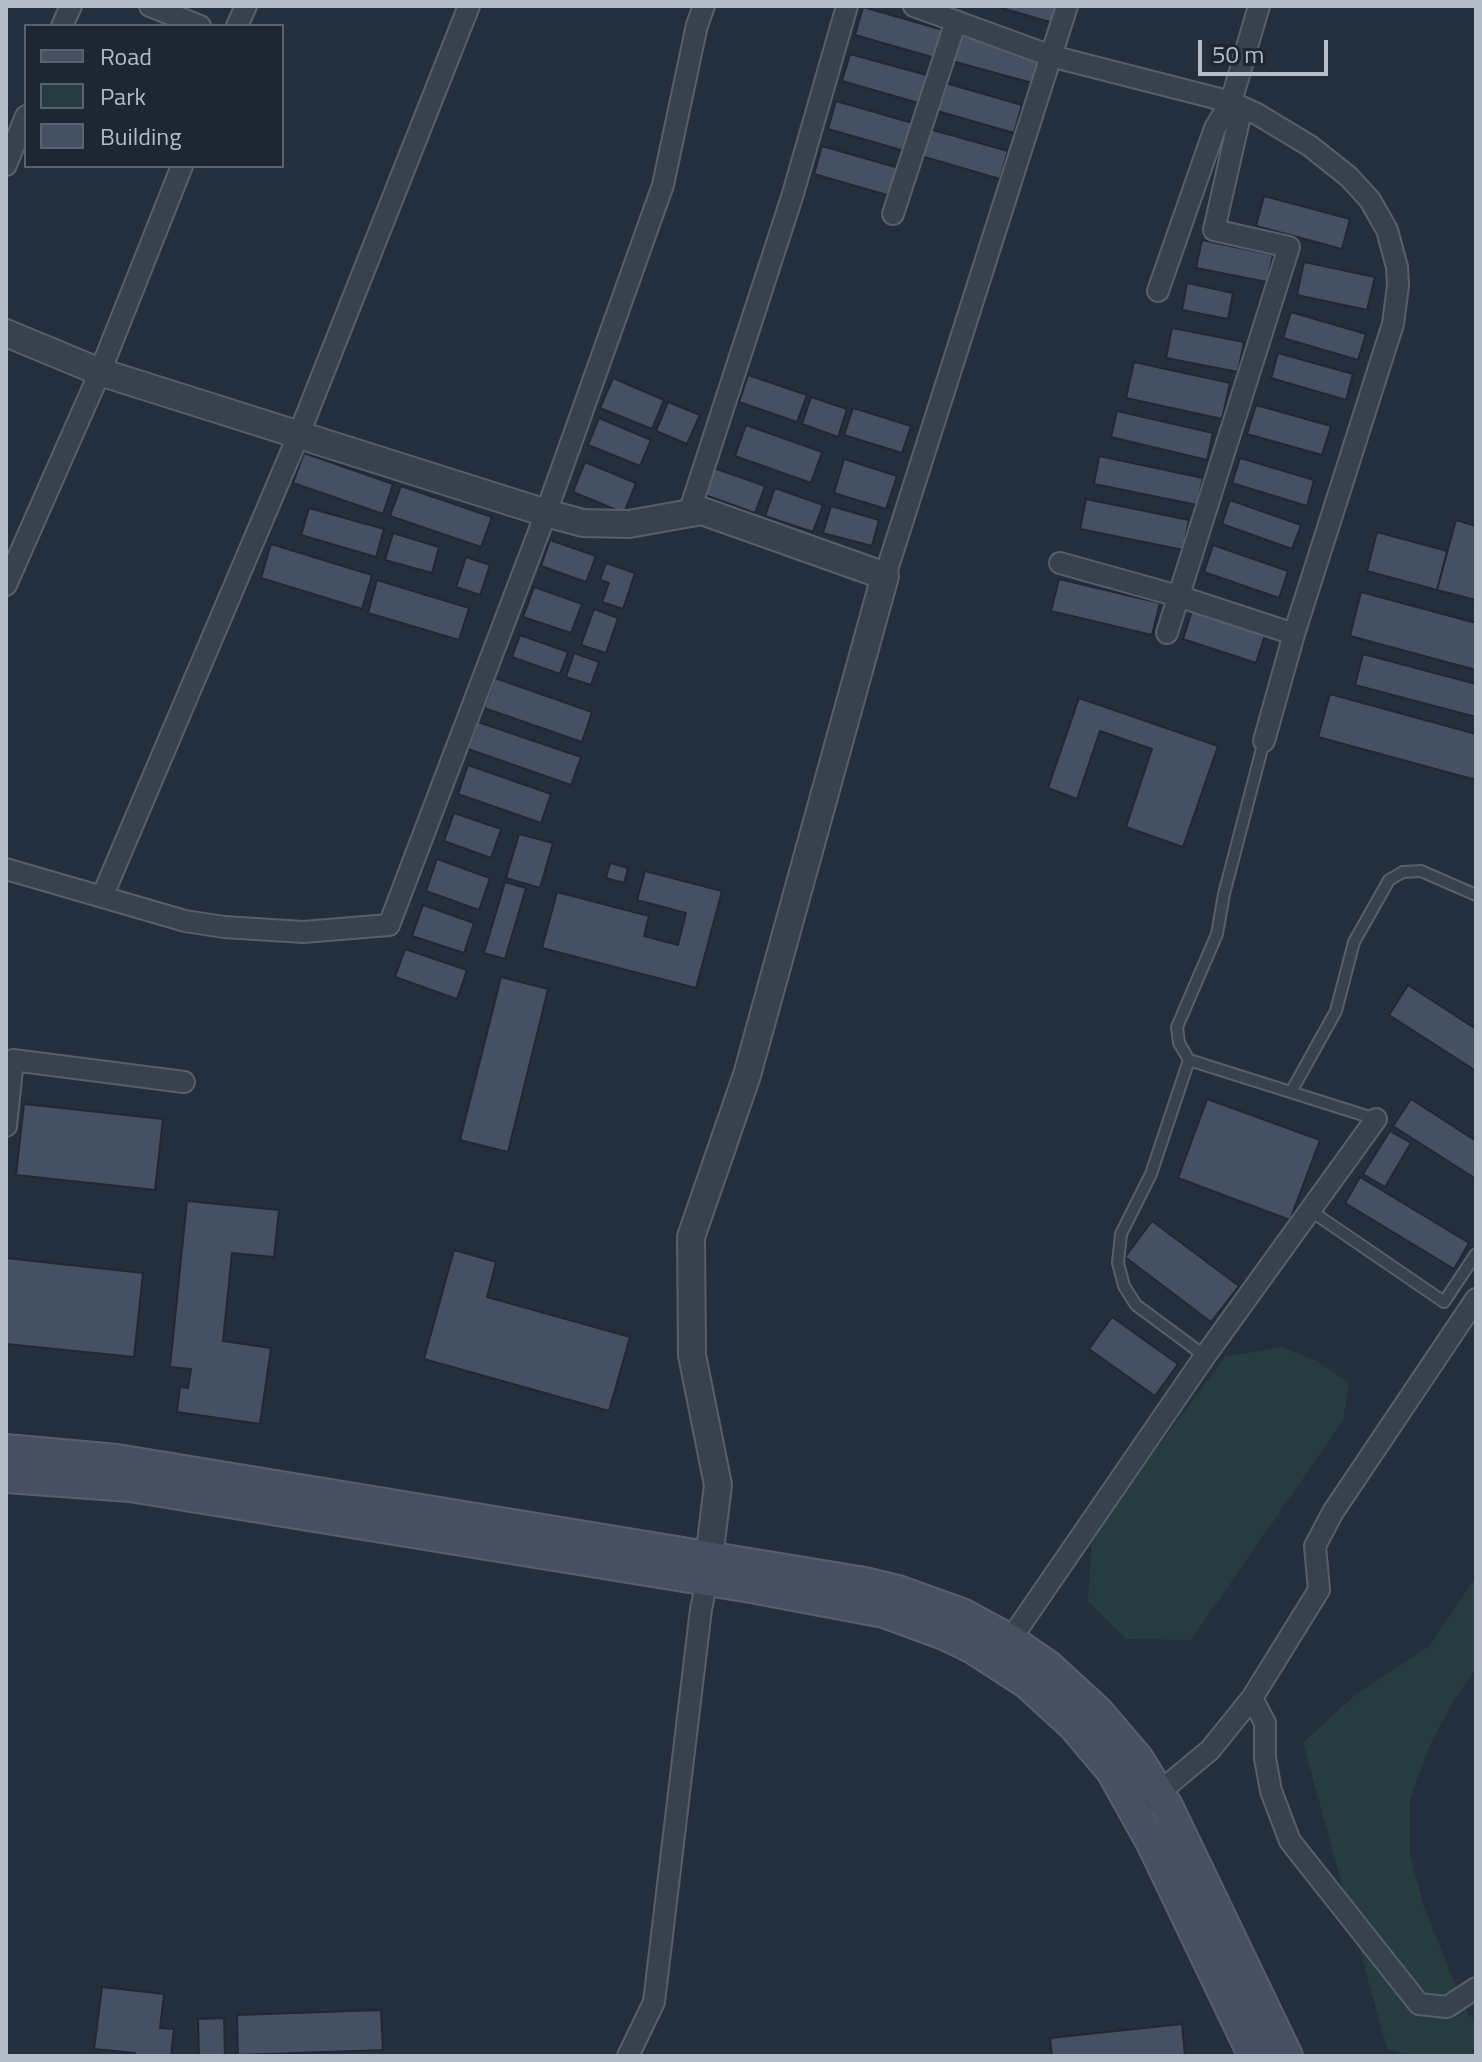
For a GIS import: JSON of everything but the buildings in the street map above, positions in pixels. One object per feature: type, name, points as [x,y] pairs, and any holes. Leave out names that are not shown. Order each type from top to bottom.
[{"type":"main road","points":[[6,1450],[117,1460],[708,1570],[751,1587],[884,1612],[973,1648],[1027,1683],[1074,1726],[1112,1771],[1147,1802],[1287,2056]]},
{"type":"main road","points":[[6,1477],[130,1486],[708,1570],[898,1591],[962,1614],[1010,1640],[1048,1666],[1098,1712],[1138,1759],[1147,1802],[1254,2056]]},
{"type":"street","points":[[150,6],[195,24]]},
{"type":"street","points":[[102,897],[299,434],[469,6]]},
{"type":"street","points":[[6,869],[185,921],[224,927],[303,932],[389,925],[546,513],[663,185],[697,25],[704,6]]},
{"type":"street","points":[[689,513],[792,197],[847,6]]},
{"type":"street","points":[[914,6],[1051,56],[1237,104],[1310,146],[1360,188],[1387,230],[1397,267],[1397,306],[1393,324],[1294,634],[1264,741]]},
{"type":"street","points":[[628,2056],[654,2002],[718,1485],[692,1355],[691,1237],[747,1075],[885,576],[1067,6]]},
{"type":"street","points":[[1167,633],[1289,247],[1214,230],[1259,6]]},
{"type":"street","points":[[893,214],[956,21]]},
{"type":"street","points":[[1158,291],[1215,128],[1237,104]]},
{"type":"street","points":[[6,165],[24,121]]},
{"type":"street","points":[[6,585],[100,372],[181,168]]},
{"type":"street","points":[[6,333],[100,372],[546,513],[583,523],[629,524],[702,511],[885,576]]},
{"type":"street","points":[[1060,563],[1178,596],[1294,634]]},
{"type":"street","points":[[6,1126],[13,1060],[184,1082]]},
{"type":"street","points":[[1010,1640],[1205,1356],[1376,1119]]},
{"type":"street","points":[[1147,1802],[1210,1750],[1252,1698],[1319,1590],[1315,1546],[1333,1512],[1476,1299]]},
{"type":"street","points":[[1252,1698],[1265,1723],[1265,1758],[1271,1791],[1290,1841],[1419,2004],[1447,2007],[1476,1988]]},
{"type":"lane","points":[[1264,741],[1224,894],[1217,934],[1177,1027],[1179,1043],[1189,1060],[1376,1119]]},
{"type":"lane","points":[[1291,1092],[1336,1011],[1354,942],[1389,880],[1403,872],[1421,871],[1476,895]]},
{"type":"lane","points":[[1189,1060],[1151,1174],[1121,1234],[1118,1254],[1124,1286],[1136,1305],[1205,1356]]},
{"type":"lane","points":[[1311,1211],[1444,1302],[1476,1254]]},
{"type":"green space","points":[[1280,1347],[1316,1360],[1349,1383],[1343,1421],[1191,1640],[1126,1639],[1088,1601],[1092,1534],[1225,1357]]},
{"type":"green space","points":[[1476,1577],[1476,1669],[1455,1698],[1429,1747],[1410,1800],[1410,1855],[1424,1907],[1468,2015],[1476,2019],[1476,2056],[1416,2056],[1387,2049],[1303,1743],[1356,1694],[1428,1647]]}]
